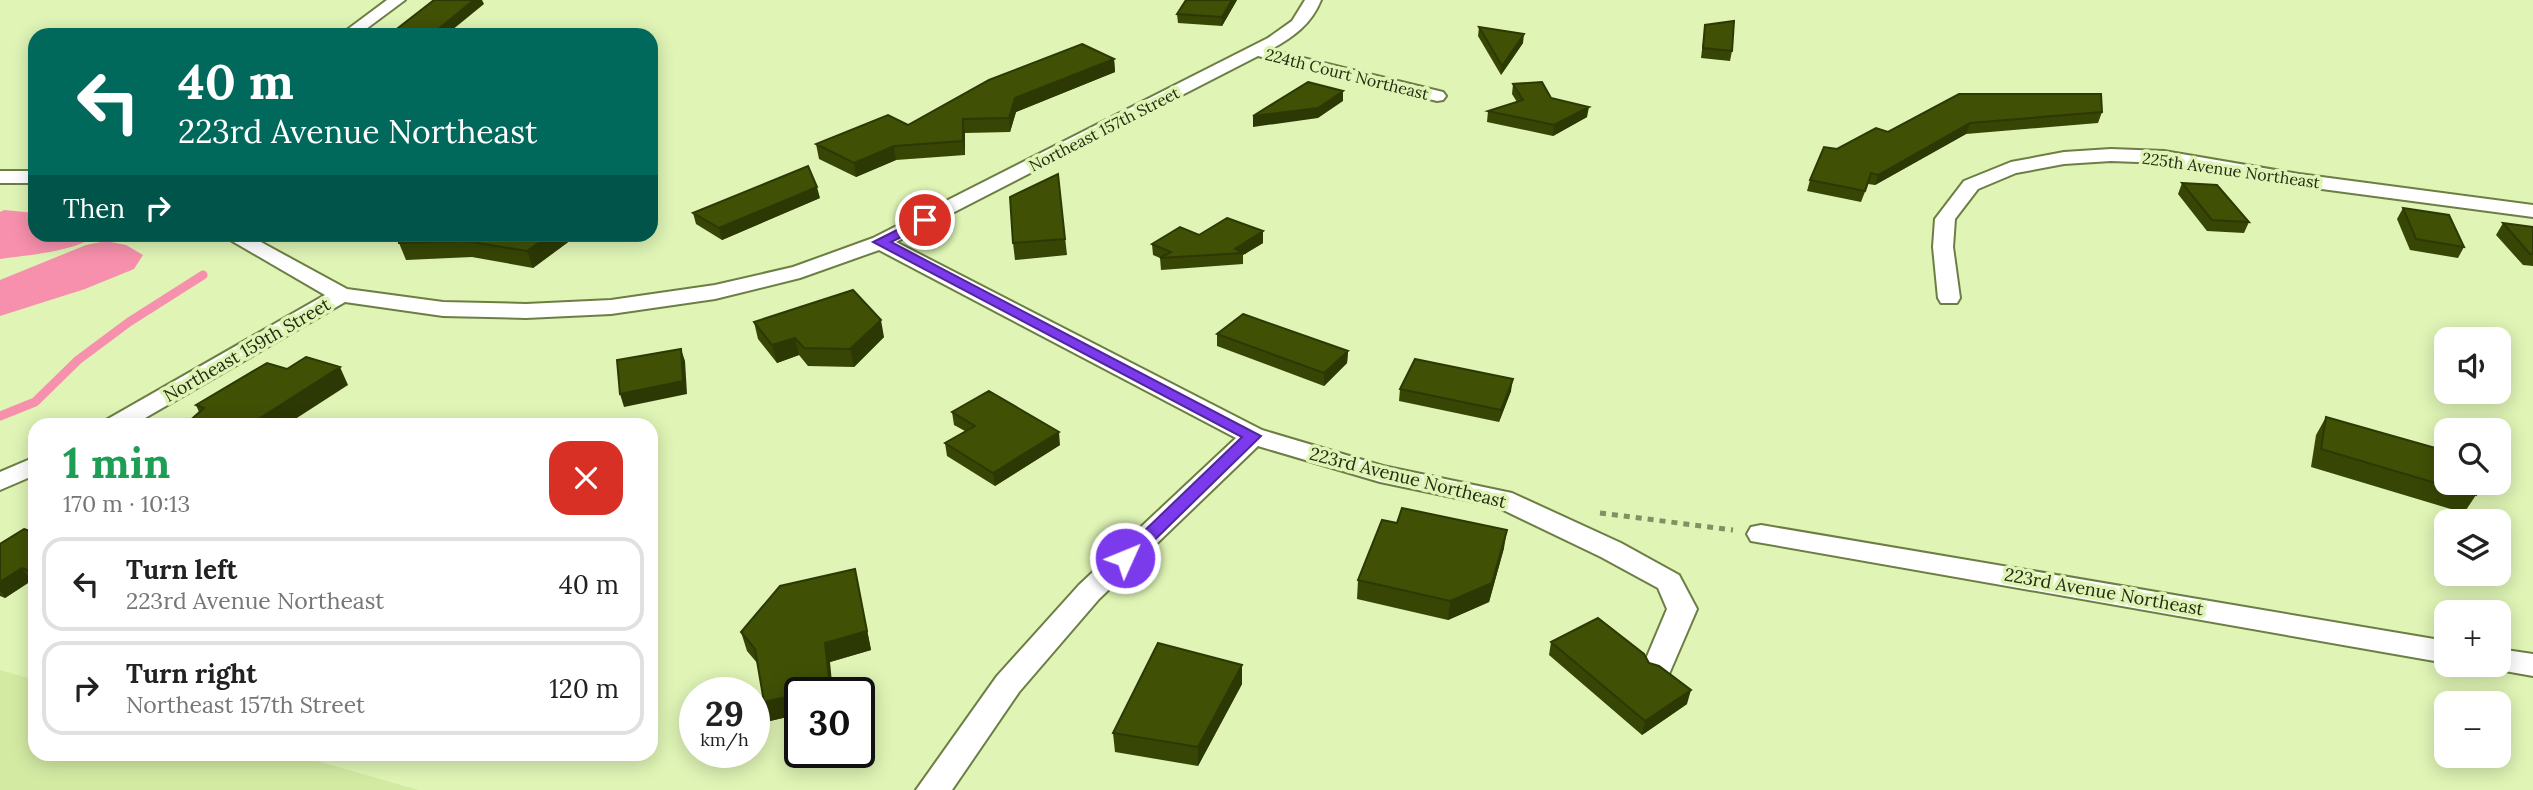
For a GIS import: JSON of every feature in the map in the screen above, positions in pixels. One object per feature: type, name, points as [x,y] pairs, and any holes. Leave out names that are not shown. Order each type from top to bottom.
[{"type":"street","points":[[358,28],[397,0]]},
{"type":"street","name":"Northeast 157th Street","points":[[880,242],[1256,51],[1292,30],[1310,11],[1313,0]]},
{"type":"street","name":"224th Court Northeast","points":[[1256,51],[1437,96]]},
{"type":"street","name":"225th Avenue Northeast","points":[[1949,298],[1943,247],[1945,219],[1971,185],[2011,168],[2064,158],[2111,155],[2164,157],[2299,180],[2533,211]]},
{"type":"street","points":[[0,177],[28,177]]},
{"type":"street","points":[[245,242],[341,295],[443,309],[526,311],[611,307],[715,292],[800,272],[880,242]]},
{"type":"street","name":"223rd Avenue Northeast","points":[[880,242],[1253,436],[1380,474],[1502,499],[1611,550],[1669,582],[1682,609],[1658,666]]},
{"type":"street","name":"Northeast 159th Street","points":[[127,418],[341,295]]},
{"type":"street","points":[[933,790],[1008,684],[1089,592],[1253,436]]},
{"type":"street","points":[[0,482],[28,468]]},
{"type":"street","name":"223rd Avenue Northeast","points":[[1762,534],[2434,650]]},
{"type":"street","points":[[2511,662],[2533,665]]},
{"type":"path","points":[[1591,512],[1762,534]]},
{"type":"shaded area","points":[[0,212],[28,212],[28,242],[84,242],[64,249],[0,259]]},
{"type":"shaded area","points":[[111,242],[126,245],[143,255],[134,269],[85,289],[0,316],[0,280],[86,245]]},
{"type":"shaded area","points":[[0,670],[28,678],[28,761],[317,761],[418,790],[0,790]]},
{"type":"building","points":[[434,0],[474,0],[440,28],[398,28]]},
{"type":"building","points":[[1186,0],[1232,0],[1222,17],[1177,14]]},
{"type":"building","points":[[1734,21],[1732,51],[1703,48],[1705,25]]},
{"type":"building","points":[[1479,27],[1524,34],[1502,66]]},
{"type":"building","points":[[1082,44],[1114,59],[1015,98],[1009,118],[963,119],[963,141],[894,146],[854,163],[816,144],[888,115],[908,125],[989,80]]},
{"type":"building","points":[[1308,82],[1343,91],[1318,108],[1253,116]]},
{"type":"building","points":[[1542,82],[1551,98],[1589,107],[1554,125],[1488,111],[1523,100],[1513,84]]},
{"type":"building","points":[[1959,94],[2101,94],[2102,112],[1970,123],[1878,175],[1871,173],[1865,191],[1810,180],[1824,147],[1837,149],[1876,128],[1888,132]]},
{"type":"building","points":[[808,166],[817,187],[719,228],[693,213]]},
{"type":"building","points":[[1058,174],[1065,239],[1013,243],[1010,197]]},
{"type":"building","points":[[2182,183],[2217,185],[2249,222],[2212,220]]},
{"type":"building","points":[[2403,208],[2449,215],[2464,247],[2416,239]]},
{"type":"building","points":[[1227,218],[1263,231],[1235,249],[1243,253],[1160,258],[1171,252],[1152,244],[1180,227],[1199,235]]},
{"type":"building","points":[[2503,223],[2533,227],[2533,254],[2530,254]]},
{"type":"building","points":[[472,242],[540,242],[527,251]]},
{"type":"building","points":[[853,290],[881,320],[850,349],[804,348],[795,338],[772,345],[754,322]]},
{"type":"building","points":[[1243,314],[1348,351],[1324,373],[1217,334]]},
{"type":"building","points":[[681,349],[683,381],[620,394],[617,360]]},
{"type":"building","points":[[306,357],[340,367],[260,418],[193,418],[204,408],[196,405],[267,363],[287,369]]},
{"type":"building","points":[[1415,359],[1513,379],[1501,410],[1400,389]]},
{"type":"building","points":[[989,391],[1059,432],[993,473],[945,443],[975,426],[952,412]]},
{"type":"building","points":[[2326,417],[2434,448],[2434,483],[2321,449]]},
{"type":"building","points":[[1402,508],[1507,530],[1492,583],[1450,601],[1358,580],[1382,520],[1397,523]]},
{"type":"building","points":[[24,529],[28,530],[28,570],[22,568],[0,582],[0,544]]},
{"type":"building","points":[[855,569],[867,631],[825,643],[829,677],[784,677],[784,697],[770,701],[770,677],[760,677],[755,649],[741,632],[780,586]]},
{"type":"building","points":[[1598,618],[1644,654],[1649,663],[1659,666],[1691,690],[1645,721],[1551,642]]},
{"type":"building","points":[[1158,643],[1242,665],[1198,747],[1113,733]]},
{"type":"waterway","points":[[0,416],[35,402],[78,360],[129,322],[203,275]]},
{"type":"route","points":[[925,220],[880,242],[1253,436],[1125,558]]}]
